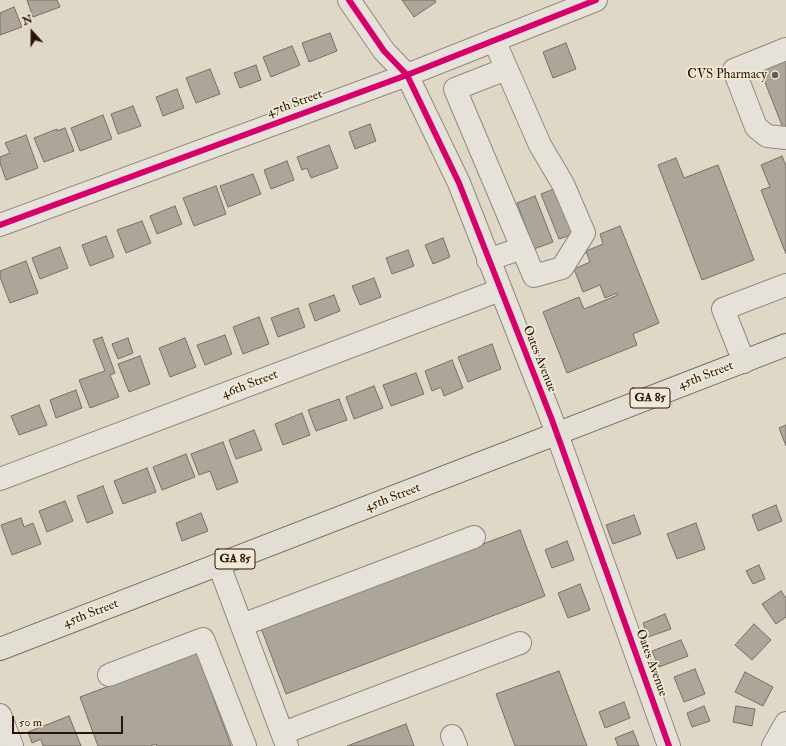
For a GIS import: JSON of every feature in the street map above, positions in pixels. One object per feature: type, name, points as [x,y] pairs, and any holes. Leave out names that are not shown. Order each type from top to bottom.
[{"type":"main road","name":"45th Street","points":[[0,649],[786,345]]},
{"type":"street","name":"Oates Avenue","points":[[350,0],[384,51],[407,75],[459,182],[556,435],[669,746]]},
{"type":"street","name":"47th Street","points":[[0,225],[407,75],[596,0]]},
{"type":"street","points":[[494,40],[540,145],[563,184],[584,233],[562,268],[534,276],[455,89],[506,69]]},
{"type":"street","points":[[786,49],[734,70],[756,127],[767,136],[786,138]]},
{"type":"street","points":[[488,260],[522,248]]},
{"type":"street","points":[[744,362],[723,309],[786,285]]},
{"type":"street","name":"46th Street","points":[[0,479],[500,290]]},
{"type":"street","points":[[242,625],[474,537]]},
{"type":"street","points":[[219,565],[285,739],[520,643]]},
{"type":"street","points":[[109,675],[203,639],[245,746]]},
{"type":"street","points":[[0,715],[12,746]]},
{"type":"street","points":[[773,746],[786,723]]},
{"type":"building","points":[[27,0],[57,0],[60,7],[33,17]]},
{"type":"building","points":[[402,0],[435,0],[436,2],[414,17]]},
{"type":"building","points":[[14,7],[22,27],[0,35],[0,13]]},
{"type":"building","points":[[330,33],[337,51],[309,62],[302,43]]},
{"type":"building","points":[[566,43],[576,69],[553,78],[543,52]]},
{"type":"building","points":[[292,46],[300,65],[271,77],[263,57]]},
{"type":"building","name":"CVS Pharmacy","points":[[786,56],[786,126],[783,128],[759,67]]},
{"type":"building","points":[[256,65],[261,80],[240,88],[234,73]]},
{"type":"building","points":[[210,69],[220,94],[196,103],[186,78]]},
{"type":"building","points":[[177,89],[184,108],[163,116],[156,97]]},
{"type":"building","points":[[133,106],[141,126],[118,134],[111,114]]},
{"type":"building","points":[[103,115],[112,139],[80,151],[71,128]]},
{"type":"building","points":[[370,124],[376,141],[355,149],[349,132]]},
{"type":"building","points":[[65,128],[74,151],[44,162],[34,138],[57,129],[57,131]]},
{"type":"building","points":[[26,135],[38,168],[6,180],[0,163],[0,157],[10,153],[5,143]]},
{"type":"building","points":[[329,145],[338,168],[311,178],[307,168],[302,170],[297,157]]},
{"type":"building","points":[[782,156],[786,166],[786,254],[761,190],[770,187],[761,165]]},
{"type":"building","points":[[676,158],[684,178],[718,165],[754,260],[702,280],[658,165]]},
{"type":"building","points":[[287,161],[294,180],[271,189],[264,170]]},
{"type":"building","points":[[253,174],[261,194],[228,207],[220,186]]},
{"type":"building","points":[[216,186],[226,214],[194,226],[183,198]]},
{"type":"building","points":[[559,187],[577,233],[559,239],[541,194]]},
{"type":"building","points":[[535,196],[553,242],[534,249],[517,203]]},
{"type":"building","points":[[175,206],[182,224],[157,234],[150,216]]},
{"type":"building","points":[[142,221],[151,243],[126,253],[117,230]]},
{"type":"building","points":[[620,226],[659,323],[633,334],[637,345],[567,373],[543,312],[579,297],[584,309],[618,295],[617,293],[605,298],[600,285],[583,292],[574,269],[590,262],[586,251],[603,244],[600,234]]},
{"type":"building","points":[[106,236],[114,257],[90,266],[82,245]]},
{"type":"building","points":[[443,238],[450,257],[433,264],[425,245]]},
{"type":"building","points":[[60,247],[68,268],[40,279],[32,258]]},
{"type":"building","points":[[408,250],[414,266],[392,274],[386,258]]},
{"type":"building","points":[[26,261],[38,293],[10,303],[0,277],[0,271]]},
{"type":"building","points":[[374,278],[381,297],[360,305],[352,286]]},
{"type":"building","points":[[334,295],[340,311],[315,321],[309,304]]},
{"type":"building","points":[[298,308],[305,327],[278,337],[271,318]]},
{"type":"building","points":[[259,317],[269,344],[243,354],[233,327]]},
{"type":"building","points":[[225,335],[232,354],[205,365],[197,345]]},
{"type":"building","points":[[102,337],[115,373],[110,375],[119,397],[90,408],[79,380],[105,371],[93,340]]},
{"type":"building","points":[[128,338],[133,353],[118,359],[112,344]]},
{"type":"building","points":[[185,338],[196,367],[170,377],[159,348]]},
{"type":"building","points":[[492,344],[501,369],[468,382],[458,357]]},
{"type":"building","points":[[140,356],[150,384],[129,392],[118,364]]},
{"type":"building","points":[[452,360],[463,388],[444,396],[441,387],[432,391],[425,371]]},
{"type":"building","points":[[416,373],[424,394],[391,406],[383,385]]},
{"type":"building","points":[[374,386],[383,408],[354,419],[346,397]]},
{"type":"building","points":[[76,390],[82,408],[56,418],[50,400]]},
{"type":"building","points":[[339,399],[347,420],[316,431],[308,410]]},
{"type":"building","points":[[39,405],[47,425],[19,435],[11,416]]},
{"type":"building","points":[[302,413],[310,435],[283,445],[275,424]]},
{"type":"building","points":[[786,425],[786,446],[779,428]]},
{"type":"building","points":[[254,430],[262,450],[236,459],[229,440]]},
{"type":"building","points":[[223,442],[238,482],[217,490],[210,471],[199,475],[191,454]]},
{"type":"building","points":[[186,454],[195,477],[162,490],[153,467]]},
{"type":"building","points":[[147,468],[156,492],[123,504],[114,481]]},
{"type":"building","points":[[103,486],[113,513],[87,523],[77,496]]},
{"type":"building","points":[[65,501],[73,521],[47,532],[39,511]]},
{"type":"building","points":[[776,505],[782,521],[758,531],[752,515]]},
{"type":"building","points":[[201,513],[208,531],[182,541],[176,523]]},
{"type":"building","points":[[634,515],[641,534],[613,544],[606,525]]},
{"type":"building","points":[[21,518],[24,527],[33,523],[41,544],[12,555],[1,525]]},
{"type":"building","points":[[696,523],[705,549],[677,559],[667,534]]},
{"type":"building","points":[[520,530],[545,596],[286,694],[261,628]]},
{"type":"building","points":[[567,541],[574,560],[552,568],[545,550]]},
{"type":"building","points":[[759,565],[765,579],[753,584],[746,571]]},
{"type":"building","points":[[580,584],[590,610],[568,618],[558,593]]},
{"type":"building","points":[[781,591],[786,598],[786,617],[776,624],[762,604]]},
{"type":"building","points":[[665,614],[671,629],[648,637],[643,623]]},
{"type":"building","points":[[754,624],[771,640],[752,660],[735,645]]},
{"type":"building","points":[[681,640],[688,656],[659,667],[652,651]]},
{"type":"building","points":[[197,653],[231,746],[157,746],[156,744],[150,746],[98,746],[80,697]]},
{"type":"building","points":[[695,669],[705,694],[684,702],[674,677]]},
{"type":"building","points":[[559,671],[587,746],[515,746],[496,694]]},
{"type":"building","points":[[745,672],[773,687],[763,706],[735,692]]},
{"type":"building","points":[[624,702],[630,718],[605,728],[599,712]]},
{"type":"building","points":[[704,706],[710,721],[692,727],[687,713]]},
{"type":"building","points":[[736,706],[755,709],[752,726],[733,722]]},
{"type":"building","points":[[69,716],[81,746],[43,746],[41,739],[32,743],[28,732]]},
{"type":"building","points":[[406,724],[414,746],[347,746]]},
{"type":"building","points":[[633,731],[639,746],[618,746],[615,738]]},
{"type":"cycle path","points":[[349,0],[384,51],[407,75],[459,183],[552,420],[669,746]]},
{"type":"cycle path","points":[[0,225],[407,75],[596,0]]},
{"type":"place","name":"CVS Pharmacy","points":[[775,75]]}]
